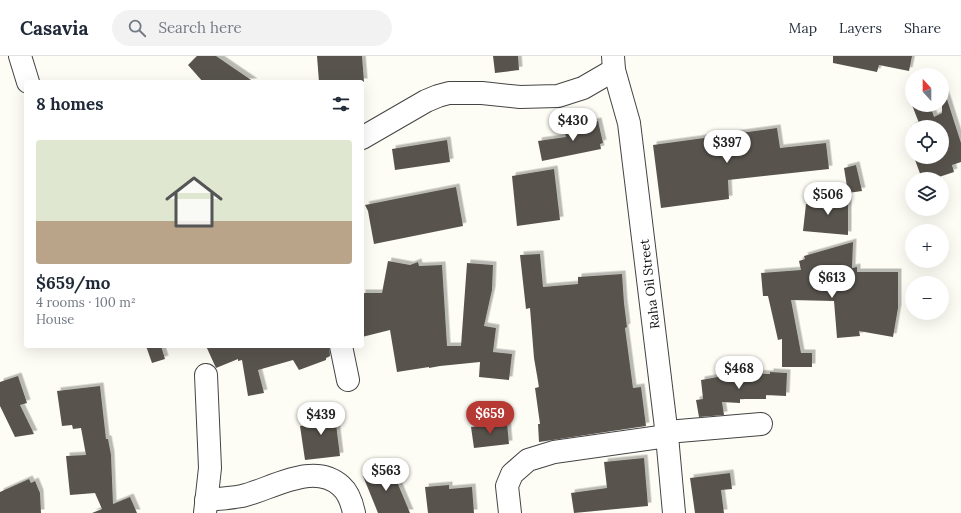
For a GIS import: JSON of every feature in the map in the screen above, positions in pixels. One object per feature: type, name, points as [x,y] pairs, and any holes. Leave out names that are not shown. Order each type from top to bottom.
[{"type":"street","points":[[20,56],[27,80]]},
{"type":"street","points":[[364,137],[426,101],[438,96],[449,93],[482,93],[520,97],[558,96],[583,88],[614,63]]},
{"type":"street","name":"Raha Oil Street","points":[[614,63],[629,123],[667,434],[674,513]]},
{"type":"street","points":[[341,348],[348,380]]},
{"type":"street","points":[[206,375],[210,468],[205,507],[301,476],[322,476],[335,481],[346,491],[353,505],[354,513]]},
{"type":"street","points":[[510,513],[507,486],[512,474],[528,460],[554,452],[667,434],[761,424]]},
{"type":"building","points":[[197,56],[216,56],[251,80],[201,80],[188,65]]},
{"type":"building","points":[[317,56],[362,56],[364,80],[319,80]]},
{"type":"building","points":[[493,56],[518,56],[519,70],[495,73]]},
{"type":"building","points":[[833,56],[912,56],[910,68],[905,68],[905,70],[879,65],[877,72],[833,63]]},
{"type":"building","points":[[949,106],[961,143],[961,162],[952,165],[954,172],[949,174],[949,172],[919,172],[917,164],[949,164],[949,120],[918,120],[915,112],[932,112],[934,117],[942,113],[949,112]]},
{"type":"building","points":[[598,121],[603,143],[600,144],[601,149],[542,161],[538,141],[566,137],[564,128]]},
{"type":"building","points":[[777,128],[780,148],[826,143],[829,169],[728,180],[729,199],[661,208],[653,145]]},
{"type":"building","points":[[447,140],[450,162],[395,170],[392,149]]},
{"type":"building","points":[[856,165],[862,191],[848,193],[844,168]]},
{"type":"building","points":[[554,169],[560,220],[517,226],[512,176]]},
{"type":"building","points":[[456,187],[463,226],[374,244],[368,211],[365,205]]},
{"type":"building","points":[[818,196],[848,197],[848,235],[803,231],[806,204],[818,205]]},
{"type":"building","points":[[853,242],[852,268],[857,267],[857,272],[898,272],[898,308],[893,337],[859,331],[860,336],[837,338],[834,301],[791,300],[801,353],[812,353],[812,367],[782,367],[782,339],[778,340],[768,296],[763,296],[761,273],[801,270],[799,261],[805,259],[804,256]]},
{"type":"building","points":[[540,254],[543,287],[578,284],[578,277],[622,274],[627,327],[625,328],[633,388],[641,387],[646,426],[539,442],[538,424],[540,424],[535,388],[539,387],[534,358],[530,308],[526,309],[520,255]]},
{"type":"building","points":[[388,261],[410,265],[418,262],[419,266],[442,265],[447,346],[461,346],[467,263],[493,265],[492,290],[484,326],[496,328],[493,352],[512,354],[509,380],[479,377],[480,362],[397,372],[390,330],[364,336],[364,293],[382,293]]},
{"type":"building","points":[[147,348],[162,348],[165,359],[152,363]]},
{"type":"building","points":[[207,348],[329,348],[330,356],[326,358],[326,360],[299,370],[293,360],[258,370],[264,393],[248,396],[242,360],[238,361],[238,359],[216,368]]},
{"type":"building","points":[[770,372],[787,373],[786,396],[766,395],[766,399],[740,399],[740,403],[722,402],[724,415],[699,417],[696,400],[703,399],[701,380],[740,373],[770,374]]},
{"type":"building","points":[[18,376],[27,403],[20,405],[34,434],[15,437],[0,406],[0,382]]},
{"type":"building","points":[[100,386],[106,439],[108,439],[111,455],[113,504],[130,497],[137,513],[92,513],[102,509],[95,493],[70,495],[66,456],[86,455],[81,428],[73,429],[72,425],[62,426],[57,391]]},
{"type":"building","points":[[334,408],[340,456],[305,460],[300,426],[316,424],[314,411]]},
{"type":"building","points":[[507,423],[509,444],[474,448],[471,427]]},
{"type":"building","points":[[644,458],[648,506],[574,513],[571,493],[607,488],[604,462]]},
{"type":"building","points":[[390,465],[410,513],[378,513],[363,476]]},
{"type":"building","points":[[730,473],[732,489],[721,490],[724,513],[695,513],[690,478]]},
{"type":"building","points":[[29,479],[31,483],[35,481],[40,493],[41,513],[0,513],[0,492]]},
{"type":"building","points":[[449,485],[449,489],[472,487],[474,513],[428,513],[425,487]]}]
